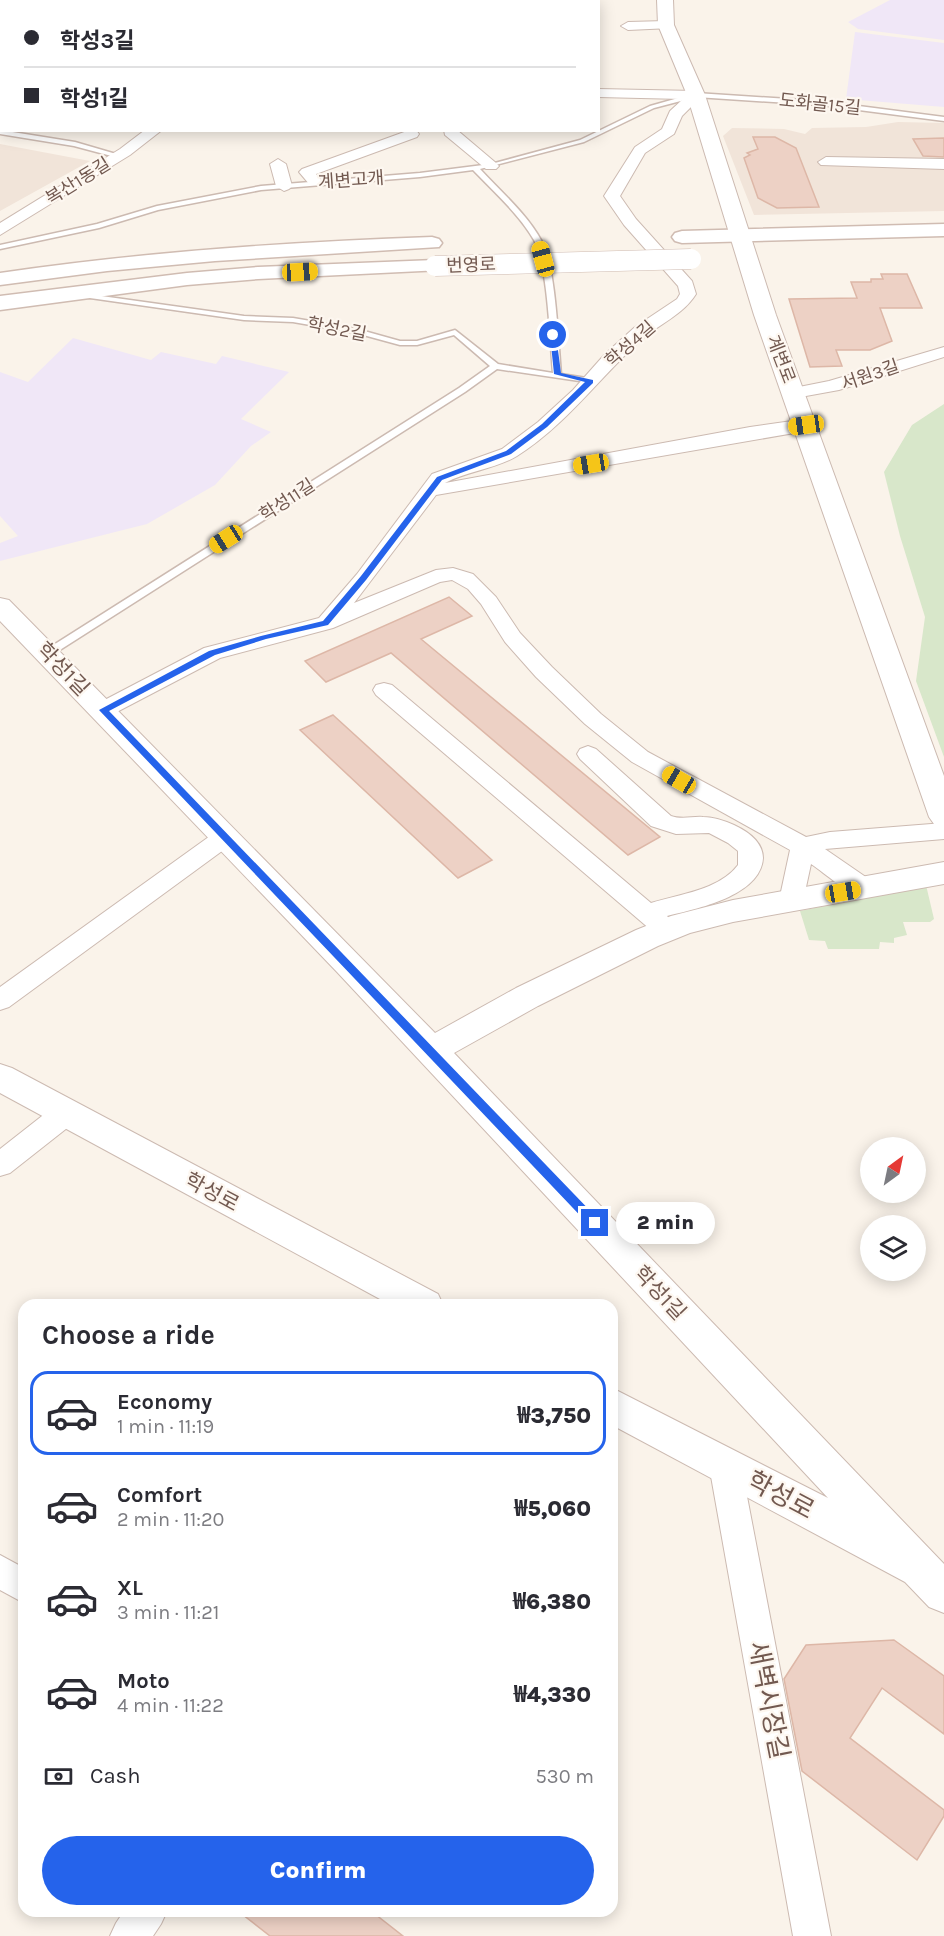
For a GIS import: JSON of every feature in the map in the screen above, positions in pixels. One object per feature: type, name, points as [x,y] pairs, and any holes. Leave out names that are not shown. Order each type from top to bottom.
[{"type":"main road","points":[[623,238],[944,230]]},
{"type":"main road","name":"번영로","points":[[517,241],[564,240]]},
{"type":"main road","name":"번영로","points":[[0,279],[196,255],[333,246],[458,243]]},
{"type":"main road","name":"번영로","points":[[0,303],[70,293],[258,273],[757,257]]},
{"type":"street","name":"계변로","points":[[665,0],[666,25],[696,95],[740,235],[757,257],[765,315],[795,393],[944,817]]},
{"type":"street","points":[[628,26],[666,25]]},
{"type":"street","points":[[600,93],[696,95]]},
{"type":"street","name":"학성4길","points":[[326,623],[364,578],[439,478],[509,453],[545,426],[611,358],[641,331],[683,302],[688,294],[686,285],[630,222],[612,196],[640,150],[669,131],[675,114],[696,95]]},
{"type":"street","name":"복산1동길","points":[[0,230],[119,156],[152,132]]},
{"type":"street","points":[[450,132],[491,166]]},
{"type":"street","points":[[315,182],[307,172],[412,134]]},
{"type":"street","points":[[826,162],[944,164]]},
{"type":"street","points":[[278,164],[284,186]]},
{"type":"street","name":"서원3길","points":[[795,393],[834,387],[921,357],[944,352]]},
{"type":"street","points":[[427,492],[750,433],[806,425]]},
{"type":"street","points":[[103,710],[212,653],[264,637],[326,623],[436,576],[453,574],[466,578],[489,601],[512,637],[592,719],[640,757],[803,846],[864,888]]},
{"type":"street","name":"학성1길","points":[[0,606],[48,653],[430,1051],[932,1580]]},
{"type":"street","points":[[384,690],[656,921],[733,911],[944,873]]},
{"type":"street","points":[[430,1051],[656,921],[672,904],[698,900],[729,887],[752,863],[747,845],[716,827],[695,823],[679,828],[662,822],[588,754]]},
{"type":"street","points":[[803,846],[830,840],[944,831]]},
{"type":"street","points":[[0,1000],[225,837]]},
{"type":"street","points":[[790,901],[798,878],[803,846]]},
{"type":"street","name":"학성로","points":[[0,1077],[414,1299]]},
{"type":"street","points":[[0,1165],[66,1113]]},
{"type":"street","name":"학성로","points":[[618,1408],[932,1580]]},
{"type":"street","name":"새벽시장길","points":[[725,1465],[812,1936]]},
{"type":"street","points":[[0,1571],[18,1583]]},
{"type":"street","points":[[129,1936],[143,1917]]},
{"type":"lane","name":"도화골15길","points":[[696,95],[820,103],[944,119]]},
{"type":"lane","name":"계변고개","points":[[600,132],[667,102],[696,95]]},
{"type":"lane","points":[[0,132],[75,144],[119,156]]},
{"type":"lane","points":[[576,132],[577,142]]},
{"type":"lane","name":"계변고개","points":[[0,247],[89,228],[166,206],[284,186],[420,175],[491,166],[577,142],[600,132]]},
{"type":"lane","points":[[475,168],[527,224],[538,243],[547,275],[557,374]]},
{"type":"lane","name":"학성2길","points":[[70,293],[244,318],[292,320],[357,331],[400,343],[417,343],[455,332],[495,366]]},
{"type":"lane","points":[[495,366],[590,381]]},
{"type":"lane","name":"학성11길","points":[[48,653],[462,390],[495,366]]},
{"type":"shaded area","points":[[890,0],[944,0],[944,40],[858,29],[848,22]]},
{"type":"shaded area","points":[[855,32],[944,43],[944,107],[846,99]]},
{"type":"shaded area","points":[[898,122],[944,123],[944,211],[754,215],[723,136],[732,128],[784,129],[805,134],[812,128],[866,127]]},
{"type":"shaded area","points":[[0,144],[90,161],[0,211]]},
{"type":"shaded area","points":[[73,338],[151,360],[161,352],[216,364],[222,356],[289,372],[241,419],[271,432],[251,446],[215,485],[147,524],[0,561],[0,543],[18,536],[0,516],[0,372],[28,382]]},
{"type":"green space","points":[[944,404],[944,757],[916,681],[925,617],[900,536],[884,472],[912,425]]},
{"type":"green space","points":[[926,885],[934,919],[930,922],[903,922],[907,935],[894,938],[894,943],[880,942],[879,949],[828,949],[825,941],[809,940],[800,911]]},
{"type":"building","points":[[753,137],[775,137],[796,148],[819,207],[777,208],[758,198],[744,158],[750,155],[747,153],[758,149]]},
{"type":"building","points":[[944,138],[944,157],[923,156],[913,139]]},
{"type":"building","points":[[881,274],[907,274],[922,308],[880,308],[892,341],[870,350],[836,350],[842,366],[810,367],[789,299],[857,298],[851,282],[871,282],[871,279],[883,279]]},
{"type":"building","points":[[449,597],[472,616],[421,639],[660,837],[628,855],[391,653],[326,682],[305,661]]},
{"type":"building","points":[[333,715],[492,860],[458,878],[300,730]]},
{"type":"building","points":[[894,1640],[944,1676],[944,1734],[882,1688],[850,1738],[944,1810],[944,1816],[917,1860],[802,1771],[784,1679],[806,1645]]},
{"type":"building","points":[[246,1917],[379,1917],[403,1936],[270,1936]]},
{"type":"route","points":[[553,335],[557,374],[590,381],[545,426],[509,453],[439,478],[364,578],[326,623],[264,637],[212,653],[103,710],[595,1223]]}]
